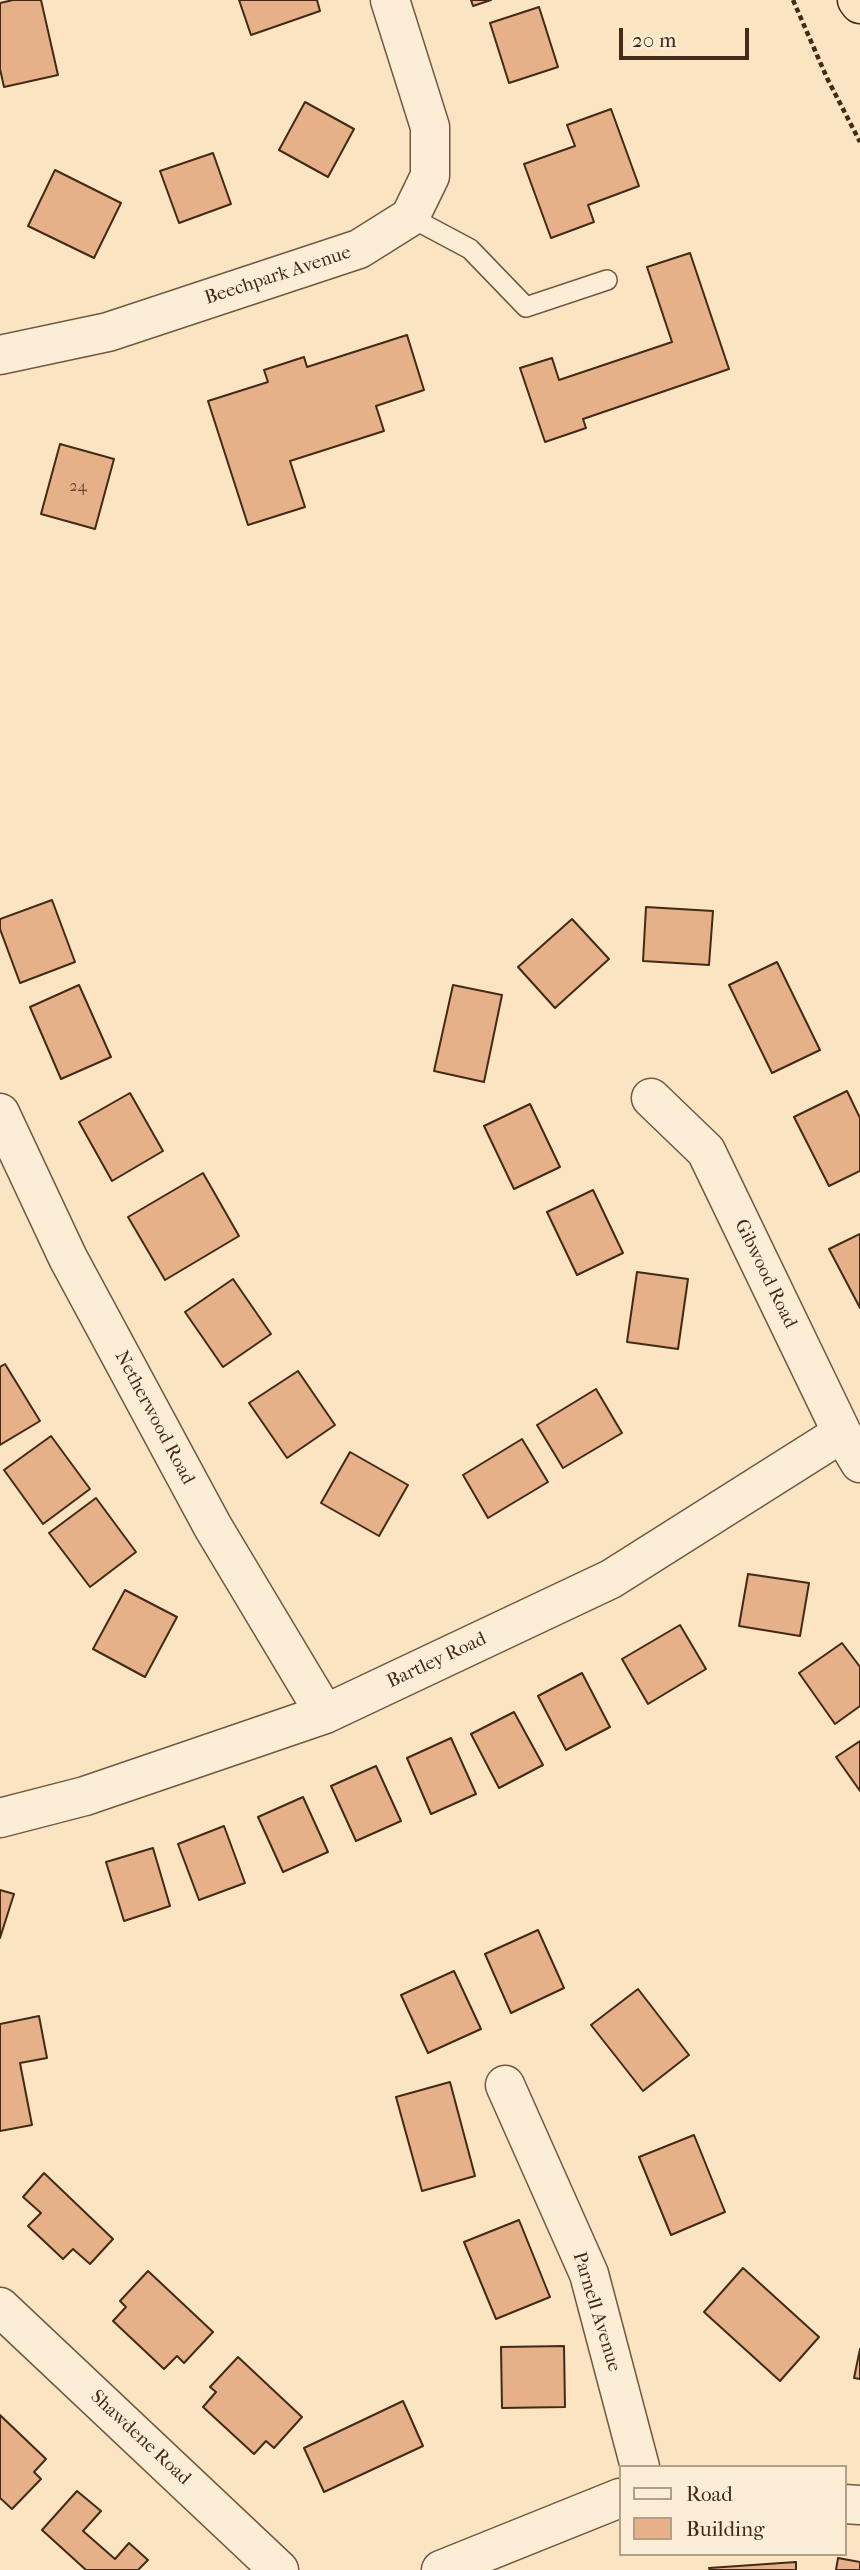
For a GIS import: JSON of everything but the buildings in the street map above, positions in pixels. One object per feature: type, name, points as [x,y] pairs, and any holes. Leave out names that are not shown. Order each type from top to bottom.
[{"type":"street","points":[[390,0],[430,127],[430,176],[410,217]]},
{"type":"street","name":"Beechpark Avenue","points":[[0,355],[108,332],[359,249],[410,217]]},
{"type":"street","name":"Gibwood Road","points":[[651,1098],[705,1151],[851,1448]]},
{"type":"street","name":"Netherwood Road","points":[[0,1113],[68,1258],[206,1515],[325,1714]]},
{"type":"street","name":"Bartley Road","points":[[0,1818],[85,1796],[325,1714],[611,1579],[851,1448]]},
{"type":"street","name":"Parnell Avenue","points":[[505,2085],[589,2274],[639,2465]]},
{"type":"street","name":"Shawdene Road","points":[[0,2307],[279,2570]]},
{"type":"street","points":[[441,2570],[618,2499]]},
{"type":"lane","points":[[410,217],[470,249],[526,307],[607,280]]},
{"type":"path","points":[[793,0],[827,78],[860,142]]}]
